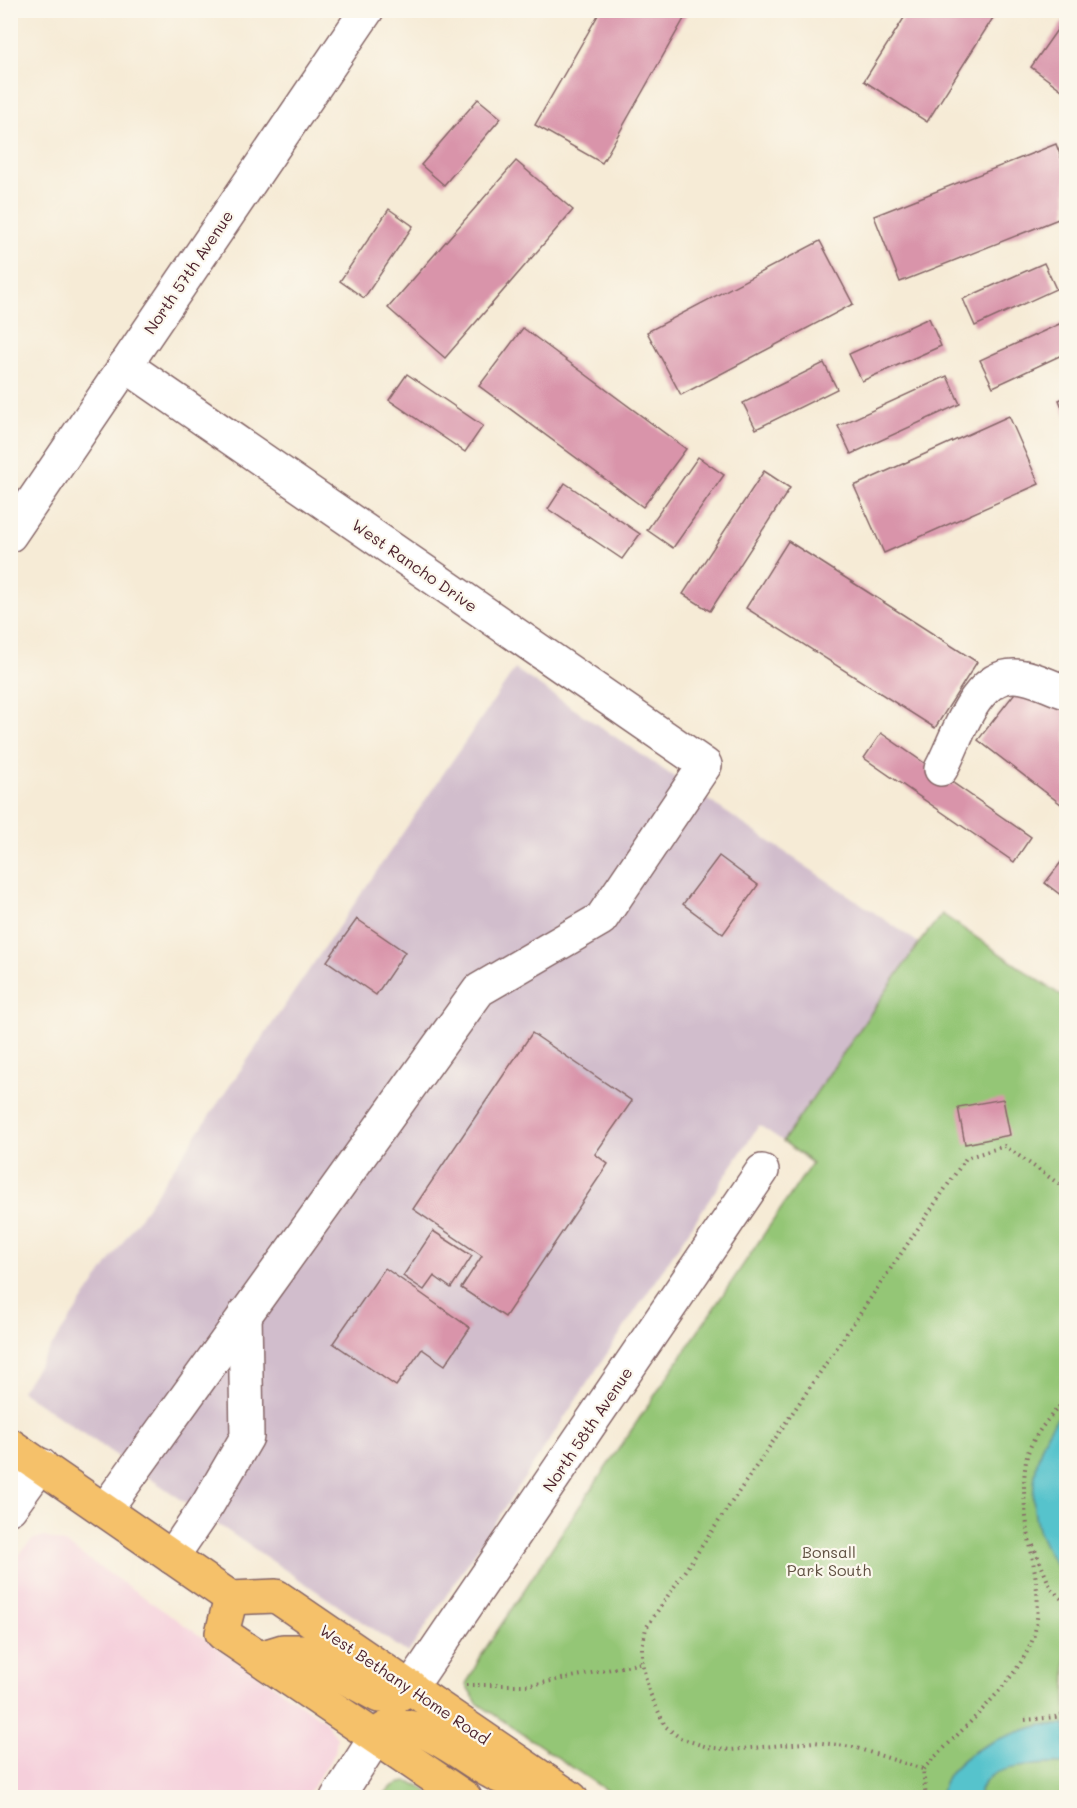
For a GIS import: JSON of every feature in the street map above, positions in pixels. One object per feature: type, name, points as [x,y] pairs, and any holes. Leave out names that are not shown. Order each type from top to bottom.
[{"type":"main road","points":[[10,1445],[231,1598],[222,1633],[465,1797]]},
{"type":"main road","name":"West Bethany Home Road","points":[[231,1598],[276,1596],[560,1790]]},
{"type":"main road","points":[[260,1658],[283,1651],[303,1651],[379,1696],[396,1696],[411,1687]]},
{"type":"main road","points":[[376,1737],[386,1728],[411,1727],[434,1737],[493,1774],[516,1782],[560,1790]]},
{"type":"street","name":"North 57th Avenue","points":[[10,535],[367,10]]},
{"type":"street","name":"West Rancho Drive","points":[[125,365],[705,765],[601,920],[479,990],[245,1314]]},
{"type":"street","points":[[941,769],[962,722],[991,683],[1012,676],[1031,678],[1066,692]]},
{"type":"street","name":"North 58th Avenue","points":[[411,1687],[762,1171]]},
{"type":"street","points":[[105,1510],[245,1314]]},
{"type":"street","points":[[172,1557],[208,1504],[247,1437],[245,1314]]},
{"type":"street","points":[[10,1508],[41,1465]]},
{"type":"street","points":[[337,1797],[376,1737]]},
{"type":"path","points":[[923,1769],[854,1747],[814,1742],[731,1750],[707,1747],[680,1738],[665,1726],[649,1691],[642,1663],[642,1647],[646,1628],[966,1158],[1005,1146],[1066,1189]]},
{"type":"path","points":[[923,1769],[992,1698],[1016,1669],[1033,1640],[1039,1599],[1024,1497],[1028,1454],[1045,1423],[1066,1400]]},
{"type":"path","points":[[1030,1538],[1051,1589],[1066,1603]]},
{"type":"path","points":[[466,1685],[531,1685],[642,1663]]},
{"type":"path","points":[[1025,1720],[1055,1717],[1066,1713]]},
{"type":"path","points":[[923,1769],[926,1797]]},
{"type":"shaded area","points":[[515,669],[919,943],[783,1141],[759,1125],[408,1653],[21,1391]]},
{"type":"shaded area","points":[[45,1537],[66,1544],[325,1721],[337,1738],[335,1753],[306,1797],[11,1798],[11,1568],[24,1548],[34,1539]]},
{"type":"green space","name":"Bonsall Park South","points":[[942,914],[1066,999],[1066,1797],[616,1797],[477,1703],[466,1685],[482,1654],[561,1534],[812,1163],[783,1141],[919,943]]},
{"type":"green space","points":[[408,1782],[418,1785],[436,1798],[382,1798],[393,1786]]},
{"type":"water","points":[[1066,1410],[1066,1581],[1039,1532],[1035,1518],[1034,1484],[1036,1466],[1047,1433]]},
{"type":"water","points":[[1042,1725],[1066,1725],[1066,1764],[1019,1767],[1000,1771],[988,1778],[978,1797],[940,1797],[945,1782],[954,1769],[980,1748],[1011,1734]]},
{"type":"building","points":[[601,10],[689,10],[602,163],[535,125]]},
{"type":"building","points":[[909,10],[998,10],[927,122],[864,81]]},
{"type":"building","points":[[1066,17],[1066,93],[1031,67]]},
{"type":"building","points":[[478,99],[501,118],[444,185],[421,165]]},
{"type":"building","points":[[1056,144],[1066,170],[1066,216],[900,282],[874,216]]},
{"type":"building","points":[[516,161],[573,210],[445,358],[388,308]]},
{"type":"building","points":[[389,209],[413,226],[364,298],[340,281]]},
{"type":"building","points":[[820,241],[853,304],[681,395],[647,332]]},
{"type":"building","points":[[1044,263],[1056,289],[975,326],[963,299]]},
{"type":"building","points":[[929,318],[941,346],[862,381],[849,354]]},
{"type":"building","points":[[1066,321],[1066,353],[993,387],[980,360]]},
{"type":"building","points":[[523,328],[686,449],[643,507],[479,386]]},
{"type":"building","points":[[824,363],[837,389],[756,429],[743,403]]},
{"type":"building","points":[[407,374],[483,426],[465,452],[389,400]]},
{"type":"building","points":[[947,376],[960,404],[851,454],[838,426]]},
{"type":"building","points":[[1066,397],[1066,417],[1059,400]]},
{"type":"building","points":[[1009,416],[1039,484],[884,553],[854,486]]},
{"type":"building","points":[[698,457],[724,475],[673,548],[647,530]]},
{"type":"building","points":[[764,471],[790,488],[710,611],[683,594]]},
{"type":"building","points":[[565,483],[640,534],[622,559],[548,509]]},
{"type":"building","points":[[788,541],[977,662],[935,728],[746,608]]},
{"type":"building","points":[[1025,680],[1066,712],[1066,808],[978,740]]},
{"type":"building","points":[[881,733],[1031,837],[1014,862],[864,758]]},
{"type":"building","points":[[719,856],[758,885],[723,934],[683,904]]},
{"type":"building","points":[[1066,858],[1066,899],[1045,883]]},
{"type":"building","points":[[357,919],[405,952],[376,995],[327,961]]},
{"type":"building","points":[[532,1033],[632,1101],[595,1154],[608,1164],[505,1317],[461,1288],[482,1256],[413,1209]]},
{"type":"building","points":[[1003,1099],[1010,1135],[965,1144],[958,1107]]},
{"type":"building","points":[[433,1231],[472,1256],[451,1288],[434,1276],[424,1290],[403,1276]]},
{"type":"building","points":[[385,1268],[470,1328],[445,1365],[422,1349],[396,1386],[333,1343]]}]
